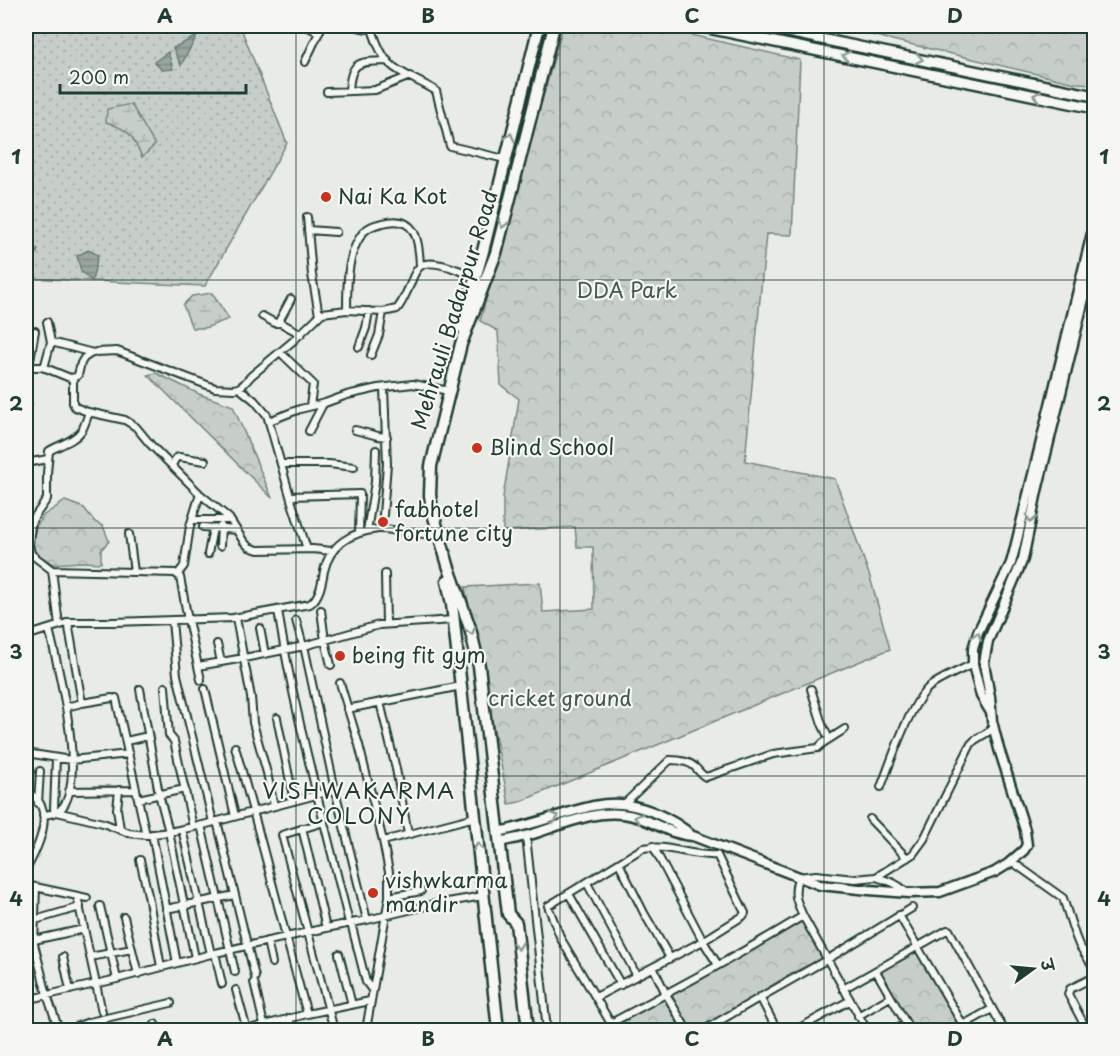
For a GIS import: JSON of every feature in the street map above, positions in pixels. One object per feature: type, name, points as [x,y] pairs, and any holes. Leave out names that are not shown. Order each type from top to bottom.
[{"type":"main road","name":"Mehrauli Badarpur Road","points":[[528,1030],[516,923],[508,914],[479,666],[470,628],[450,590],[424,498],[427,457],[479,281],[505,159],[538,26]]},
{"type":"main road","name":"Mehrauli Badarpur Road","points":[[479,281],[496,253],[554,26]]},
{"type":"main road","points":[[698,26],[1095,108]]},
{"type":"main road","points":[[759,26],[1095,96]]},
{"type":"main road","name":"Mehrauli Badarpur Road","points":[[446,390],[431,466],[430,495],[457,603],[454,620],[498,1030]]},
{"type":"street","points":[[305,26],[320,29],[305,62]]},
{"type":"street","points":[[339,26],[366,29],[373,26],[374,36],[388,61],[436,91],[450,146],[505,159]]},
{"type":"street","points":[[349,90],[350,77],[358,64],[388,61]]},
{"type":"street","points":[[327,92],[375,90],[410,76]]},
{"type":"street","points":[[307,218],[312,275],[319,315]]},
{"type":"street","points":[[93,353],[84,358],[78,375],[73,378],[44,368],[27,367],[35,333],[93,353],[117,351],[215,388],[239,388],[324,312],[347,310],[384,312],[399,308],[420,266],[417,238],[407,224],[395,221],[368,227],[360,236],[351,259],[347,310]]},
{"type":"street","points":[[990,711],[981,696],[972,664],[973,649],[978,632],[1011,563],[1095,225]]},
{"type":"street","points":[[308,230],[336,232]]},
{"type":"street","points":[[499,837],[526,836],[594,815],[624,814],[642,818],[676,833],[693,836],[820,885],[907,893],[944,891],[995,872],[1024,850],[1027,845],[1025,830],[993,729],[984,663],[986,651],[1023,559],[1041,471],[1095,258]]},
{"type":"street","points":[[420,266],[436,264],[465,273],[479,281]]},
{"type":"street","points":[[278,323],[291,299]]},
{"type":"street","points":[[359,347],[369,311]]},
{"type":"street","points":[[371,356],[384,312]]},
{"type":"street","points":[[262,316],[275,323],[281,322],[301,334]]},
{"type":"street","points":[[44,368],[50,340],[47,322]]},
{"type":"street","points":[[280,352],[313,384],[310,406]]},
{"type":"street","points":[[73,378],[73,405],[89,412],[125,420],[131,424],[200,494],[230,520],[244,542],[254,549],[331,551]]},
{"type":"street","points":[[268,421],[362,391],[413,384],[446,390]]},
{"type":"street","points":[[239,388],[267,415],[307,549]]},
{"type":"street","points":[[383,515],[387,473],[384,388]]},
{"type":"street","points":[[309,431],[323,404]]},
{"type":"street","points":[[89,412],[79,434],[50,450],[47,499],[31,525],[28,544],[31,554],[52,570],[178,574]]},
{"type":"street","points":[[355,429],[387,437]]},
{"type":"street","points":[[368,531],[375,482],[376,450]]},
{"type":"street","points":[[172,465],[179,457],[205,461]]},
{"type":"street","points":[[26,463],[48,459]]},
{"type":"street","points":[[281,464],[329,464],[354,467]]},
{"type":"street","points":[[178,574],[184,566],[192,520],[200,494]]},
{"type":"street","points":[[290,496],[361,495],[359,533]]},
{"type":"street","points":[[192,520],[230,520]]},
{"type":"street","points":[[220,546],[221,520]]},
{"type":"street","points":[[203,527],[237,530]]},
{"type":"street","points":[[208,554],[213,528]]},
{"type":"street","points":[[26,636],[68,622],[236,618],[310,604],[321,585],[331,551],[344,540],[359,533],[379,529],[413,534],[434,534]]},
{"type":"street","points":[[129,534],[134,572]]},
{"type":"street","points":[[52,570],[59,625]]},
{"type":"street","points":[[178,574],[201,680]]},
{"type":"street","points":[[385,574],[386,624]]},
{"type":"street","points":[[278,610],[284,650],[317,795],[366,982],[372,990]]},
{"type":"street","points":[[321,610],[331,665]]},
{"type":"street","points":[[236,618],[251,697],[253,723],[274,806]]},
{"type":"street","points":[[296,620],[367,920]]},
{"type":"street","points":[[198,666],[304,646],[375,625],[454,620]]},
{"type":"street","points":[[172,621],[177,675],[235,895],[266,1026]]},
{"type":"street","points":[[68,622],[82,704]]},
{"type":"street","points":[[260,628],[265,654]]},
{"type":"street","points":[[49,629],[66,707],[72,780],[64,805],[57,812]]},
{"type":"street","points":[[217,644],[221,662]]},
{"type":"street","points":[[881,787],[912,711],[922,695],[931,686],[972,664]]},
{"type":"street","points":[[340,683],[359,745],[390,879],[389,897],[366,1030]]},
{"type":"street","points":[[347,709],[461,686]]},
{"type":"street","points":[[165,687],[168,735],[174,741],[193,827]]},
{"type":"street","points":[[140,689],[159,794],[195,958]]},
{"type":"street","points":[[205,689],[235,816]]},
{"type":"street","points":[[811,689],[829,739]]},
{"type":"street","points":[[66,707],[114,698],[138,799],[149,834],[177,963]]},
{"type":"street","points":[[380,702],[408,834]]},
{"type":"street","points":[[277,718],[294,801]]},
{"type":"street","points":[[624,804],[670,760],[689,763],[706,777],[773,754],[818,748],[844,729]]},
{"type":"street","points":[[876,878],[912,854],[924,839],[972,744],[993,729]]},
{"type":"street","points":[[126,741],[148,736]]},
{"type":"street","points":[[235,747],[307,1014]]},
{"type":"street","points":[[26,753],[71,760],[129,754]]},
{"type":"street","points":[[56,758],[53,806],[57,812]]},
{"type":"street","points":[[38,803],[40,771]]},
{"type":"street","points":[[138,799],[184,789]]},
{"type":"street","points":[[119,790],[117,809],[120,830]]},
{"type":"street","points":[[69,791],[136,790]]},
{"type":"street","points":[[43,815],[57,812],[136,834],[149,834],[193,827],[335,790]]},
{"type":"street","points":[[26,792],[42,810],[44,824],[42,836],[26,870]]},
{"type":"street","points":[[499,837],[520,828],[593,806],[624,804],[660,815],[676,823],[693,836]]},
{"type":"street","points":[[383,841],[475,818]]},
{"type":"street","points":[[870,819],[907,858]]},
{"type":"street","points":[[324,822],[282,835],[333,1030]]},
{"type":"street","points":[[201,825],[236,972]]},
{"type":"street","points":[[302,828],[326,928]]},
{"type":"street","points":[[182,829],[222,984]]},
{"type":"street","points":[[526,836],[547,1030]]},
{"type":"street","points":[[533,906],[548,906],[643,848],[653,846],[705,856],[717,855],[745,914],[703,941],[596,997]]},
{"type":"street","points":[[653,846],[718,965]]},
{"type":"street","points":[[140,860],[161,967]]},
{"type":"street","points":[[1011,861],[1063,898],[1079,945],[1095,968]]},
{"type":"street","points":[[619,863],[670,958]]},
{"type":"street","points":[[798,878],[816,875],[855,879],[876,878],[892,882],[907,893]]},
{"type":"street","points":[[798,878],[794,895],[802,916],[867,1030]]},
{"type":"street","points":[[587,883],[637,976]]},
{"type":"street","points":[[26,885],[87,898]]},
{"type":"street","points":[[36,888],[34,940],[58,1030]]},
{"type":"street","points":[[389,897],[421,891]]},
{"type":"street","points":[[569,894],[621,985]]},
{"type":"street","points":[[166,909],[235,895]]},
{"type":"street","points":[[77,896],[105,1030]]},
{"type":"street","points":[[26,1000],[138,974],[213,953],[430,905],[483,896]]},
{"type":"street","points":[[100,906],[117,979]]},
{"type":"street","points":[[548,906],[561,939],[612,1023],[762,941],[802,916]]},
{"type":"street","points":[[35,920],[80,907]]},
{"type":"street","points":[[704,1030],[912,908]]},
{"type":"street","points":[[899,915],[964,1028]]},
{"type":"street","points":[[124,917],[138,974]]},
{"type":"street","points":[[34,940],[84,929]]},
{"type":"street","points":[[843,989],[916,946],[949,930],[1004,1030]]},
{"type":"street","points":[[267,941],[272,963]]},
{"type":"street","points":[[90,957],[132,949]]},
{"type":"street","points":[[339,954],[352,1005]]},
{"type":"street","points":[[63,957],[70,990]]},
{"type":"street","points":[[653,967],[687,1030]]},
{"type":"street","points":[[876,971],[908,1027],[895,1030]]},
{"type":"street","points":[[1087,1030],[1068,992],[1095,977]]},
{"type":"street","points":[[236,990],[246,1030],[289,1018],[370,1001]]},
{"type":"street","points":[[760,997],[777,1030]]},
{"type":"street","points":[[858,1016],[890,997]]},
{"type":"street","points":[[796,1030],[849,1000]]},
{"type":"street","points":[[75,1030],[78,1026],[102,1016],[171,1003]]},
{"type":"street","points":[[954,1030],[964,1028],[992,1009]]},
{"type":"street","points":[[289,1018],[292,1030]]},
{"type":"green space","points":[[26,26],[240,26],[287,143],[205,286],[26,278]]},
{"type":"green space","name":"DDA Park","points":[[563,26],[653,26],[800,60],[792,235],[766,234],[745,461],[835,479],[870,577],[890,649],[519,802],[509,804],[465,587],[540,583],[543,612],[594,609],[593,547],[577,547],[575,527],[503,531],[503,497],[519,399],[501,385],[498,331],[480,321]]},
{"type":"green space","points":[[833,26],[1094,26],[1094,84],[1075,83]]},
{"type":"green space","points":[[131,104],[155,145],[142,157],[129,134],[106,122],[107,109]]},
{"type":"green space","points":[[212,293],[229,319],[205,328],[192,328],[183,305],[192,296]]},
{"type":"green space","points":[[156,373],[199,394],[233,406],[272,498],[148,375]]},
{"type":"green space","points":[[65,501],[84,508],[95,522],[103,526],[109,541],[101,550],[101,563],[53,564],[34,552],[32,545],[37,525],[44,515]]},
{"type":"green space","points":[[802,919],[825,957],[792,973],[700,1030],[690,1030],[668,994]]},
{"type":"green space","points":[[915,950],[961,1030],[907,1030],[875,974]]},
{"type":"green space","points":[[664,999],[681,1030],[608,1030]]},
{"type":"shaded area","points":[[197,36],[181,65],[173,48]]},
{"type":"shaded area","points":[[168,52],[173,69],[162,70],[154,62]]},
{"type":"shaded area","points":[[31,245],[38,250],[31,264],[36,275],[26,270],[26,249]]},
{"type":"shaded area","points":[[88,250],[98,255],[92,281],[81,271],[77,256]]},
{"type":"place","name":"Nai Ka Kot","points":[[326,197]]},
{"type":"place","name":"Blind School","points":[[477,448]]},
{"type":"place","name":"fabhotel fortune city","points":[[383,522]]},
{"type":"place","name":"being fit gym","points":[[340,656]]},
{"type":"place","name":"vishwkarma mandir","points":[[373,893]]},
{"type":"district","name":"VISHWAKARMA COLONY","points":[[359,804]]},
{"type":"park label","name":"cricket ground","points":[[560,699]]}]
